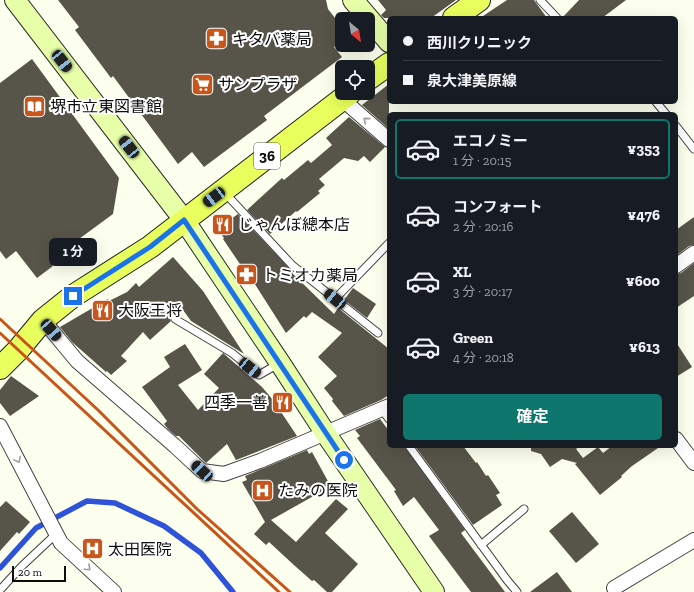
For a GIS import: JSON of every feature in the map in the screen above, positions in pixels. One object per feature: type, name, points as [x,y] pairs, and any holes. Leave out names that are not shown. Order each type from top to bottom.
[{"type":"main road","points":[[457,16],[479,0]]},
{"type":"main road","points":[[375,74],[387,65]]},
{"type":"main road","name":"36","points":[[0,368],[18,350],[42,320],[73,296],[150,247],[341,100]]},
{"type":"street","points":[[15,0],[184,220],[326,434],[434,592]]},
{"type":"street","points":[[353,0],[387,40]]},
{"type":"street","points":[[350,100],[387,138]]},
{"type":"street","points":[[678,265],[694,253]]},
{"type":"street","points":[[42,320],[77,361],[176,446],[202,471],[224,474],[387,412]]},
{"type":"street","points":[[0,426],[61,543],[114,592]]},
{"type":"street","points":[[678,442],[694,463]]},
{"type":"street","points":[[614,588],[694,540]]},
{"type":"lane","points":[[540,0],[555,16]]},
{"type":"lane","points":[[658,104],[664,112]]},
{"type":"lane","points":[[678,129],[694,149]]},
{"type":"lane","points":[[222,190],[292,265],[378,333]]},
{"type":"lane","points":[[335,299],[387,245]]},
{"type":"lane","points":[[175,319],[232,353],[260,375],[280,363]]},
{"type":"lane","points":[[410,448],[506,580],[517,592]]},
{"type":"lane","points":[[481,545],[524,509]]},
{"type":"lane","points":[[0,590],[22,566],[56,534]]},
{"type":"building","points":[[58,0],[326,0],[328,9],[335,18],[335,52],[338,52],[342,57],[335,60],[335,62],[264,116],[267,120],[204,167],[192,152],[178,164],[113,76],[111,78],[75,30],[79,27]]},
{"type":"building","points":[[378,0],[456,0],[434,16],[387,16],[387,18],[384,18],[381,15],[386,10]]},
{"type":"building","points":[[507,0],[534,0],[546,16],[483,16]]},
{"type":"building","points":[[579,0],[626,0],[605,16],[564,16]]},
{"type":"building","points":[[32,59],[119,178],[113,214],[49,261],[53,266],[37,278],[16,251],[6,259],[0,251],[0,83]]},
{"type":"building","points":[[387,86],[387,104],[389,104],[389,112],[387,112],[387,127],[362,105],[368,100],[375,100],[375,95]]},
{"type":"building","points":[[349,117],[385,147],[370,162],[364,156],[358,161],[344,158],[319,179],[325,185],[318,191],[320,193],[297,212],[296,211],[270,234],[247,210],[282,178],[284,180],[308,160],[311,163],[332,145],[326,138]]},
{"type":"building","points":[[238,214],[293,272],[292,273],[334,314],[338,308],[387,347],[387,396],[344,416],[324,388],[337,376],[318,357],[342,333],[312,312],[306,318],[304,316],[286,333],[249,275],[248,276],[217,229]]},
{"type":"building","points":[[694,217],[694,245],[689,246],[678,254],[678,229]]},
{"type":"building","points":[[173,257],[203,291],[244,354],[191,321],[183,310],[179,314],[158,301],[171,321],[150,340],[143,332],[121,356],[127,361],[111,375],[72,342],[60,327],[108,299],[109,301],[127,292],[136,283],[139,287]]},
{"type":"building","points":[[694,263],[694,296],[678,307],[678,274]]},
{"type":"building","points":[[353,288],[376,304],[367,318],[344,300]]},
{"type":"building","points":[[185,344],[202,370],[178,385],[198,410],[219,388],[204,374],[223,353],[262,387],[273,400],[297,436],[236,460],[227,444],[206,463],[179,436],[176,436],[168,429],[164,424],[167,421],[142,387],[170,367],[164,357]]},
{"type":"building","points":[[678,345],[692,367],[678,376]]},
{"type":"building","points":[[11,376],[39,396],[10,416],[0,403],[0,390]]},
{"type":"building","points":[[380,419],[387,428],[387,448],[405,448],[465,530],[461,533],[505,592],[471,592],[429,536],[439,530],[414,497],[403,506],[394,491],[396,490],[357,438],[360,436],[355,430]]},
{"type":"building","points":[[416,448],[465,448],[476,463],[477,462],[486,476],[488,475],[500,493],[496,495],[502,505],[473,525]]},
{"type":"building","points":[[531,448],[577,448],[576,449],[583,458],[597,448],[599,448],[603,453],[609,448],[658,448],[632,466],[621,476],[622,477],[600,495],[575,464],[577,463],[562,459],[550,467],[541,454],[531,451]]},
{"type":"building","points":[[307,450],[309,454],[312,452],[330,485],[324,488],[326,489],[271,520],[296,542],[336,499],[348,509],[325,533],[358,564],[332,592],[327,592],[314,580],[312,581],[269,542],[266,545],[254,534],[265,522],[242,482],[247,480],[245,476]]},
{"type":"building","points":[[6,501],[30,522],[19,534],[17,532],[0,551],[0,507]]},
{"type":"building","points":[[572,512],[599,544],[576,563],[549,531]]},
{"type":"building","points":[[557,572],[572,592],[530,592]]},
{"type":"waterway","points":[[0,568],[36,528],[87,501],[115,503],[164,526],[201,553],[233,592]]},
{"type":"railway","points":[[0,319],[98,410],[197,509],[290,592]]},
{"type":"railway","points":[[0,333],[279,592]]},
{"type":"place","name":"キタバ薬局","points":[[217,39]]},
{"type":"place","name":"サンプラザ","points":[[202,84]]},
{"type":"place","name":"堺市立東図書館","points":[[35,106]]},
{"type":"place","name":"じゃんぼ總本店","points":[[223,224]]},
{"type":"place","name":"トミオカ薬局","points":[[247,275]]},
{"type":"place","name":"大阪王将","points":[[102,310]]},
{"type":"place","name":"四季一善","points":[[283,402]]},
{"type":"place","name":"たみの医院","points":[[263,490]]},
{"type":"place","name":"太田医院","points":[[93,549]]},
{"type":"route","points":[[73,296],[150,247],[184,220],[344,460]]}]
